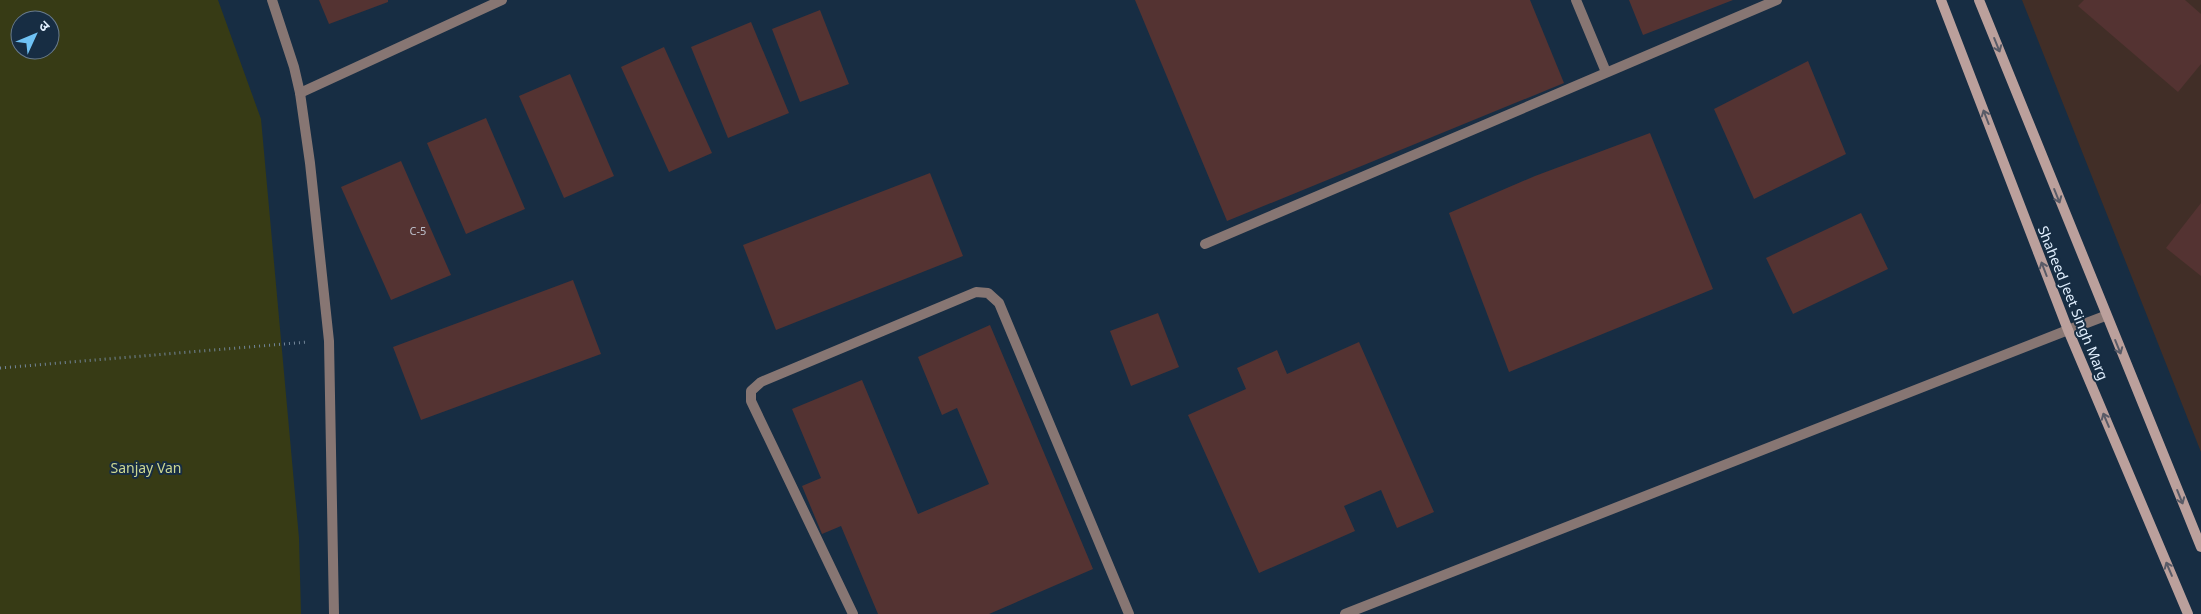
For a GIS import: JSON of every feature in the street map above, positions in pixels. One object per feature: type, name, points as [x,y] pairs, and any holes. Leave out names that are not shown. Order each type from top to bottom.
[{"type":"main road","name":"Shaheed Jeet Singh Marg","points":[[1941,0],[2068,330],[2188,614]]},
{"type":"main road","name":"Shaheed Jeet Singh Marg","points":[[1979,0],[2105,316],[2201,547]]},
{"type":"street","points":[[272,0],[294,67],[300,93],[310,163],[329,341],[334,614]]},
{"type":"street","points":[[300,93],[502,0]]},
{"type":"street","points":[[1576,0],[1606,72]]},
{"type":"street","points":[[1205,244],[1777,0]]},
{"type":"street","points":[[853,614],[751,400],[751,391],[761,382],[976,292],[988,293],[999,303],[1130,614]]},
{"type":"street","points":[[1344,614],[2105,316]]},
{"type":"path","points":[[0,368],[121,360],[329,341]]},
{"type":"shaded area","points":[[2022,0],[2201,0],[2201,452]]},
{"type":"green space","name":"Sanjay Van","points":[[0,0],[218,0],[261,119],[299,538],[301,614],[0,614]]},
{"type":"building","points":[[319,0],[388,0],[388,2],[329,24]]},
{"type":"building","points":[[1135,0],[1530,0],[1564,83],[1227,221]]},
{"type":"building","points":[[1629,0],[1733,0],[1643,35]]},
{"type":"building","points":[[2084,0],[2185,0],[2201,14],[2201,64],[2178,92],[2078,6]]},
{"type":"building","points":[[820,10],[849,84],[800,102],[772,29]]},
{"type":"building","points":[[751,22],[789,113],[728,138],[691,47]]},
{"type":"building","points":[[664,47],[712,153],[669,172],[621,67]]},
{"type":"building","points":[[1808,61],[1846,154],[1754,199],[1714,109]]},
{"type":"building","points":[[570,74],[614,176],[564,198],[519,96]]},
{"type":"building","points":[[486,118],[525,209],[466,234],[427,143]]},
{"type":"building","points":[[1650,133],[1713,289],[1509,372],[1449,213],[1535,176]]},
{"type":"building","points":[[401,161],[451,275],[391,300],[341,187]]},
{"type":"building","points":[[930,173],[963,256],[776,330],[743,245]]},
{"type":"building","points":[[2201,203],[2201,276],[2166,248]]},
{"type":"building","points":[[1861,213],[1888,269],[1793,314],[1766,258]]},
{"type":"building","points":[[573,280],[601,354],[421,420],[393,347]]},
{"type":"building","points":[[1158,313],[1179,367],[1131,386],[1110,331]]},
{"type":"building","points":[[990,325],[1093,569],[989,614],[878,614],[841,526],[822,534],[802,486],[821,478],[792,409],[862,380],[918,514],[989,484],[957,408],[942,415],[918,357]]},
{"type":"building","points":[[1359,342],[1434,512],[1397,528],[1381,490],[1344,506],[1355,531],[1259,573],[1188,415],[1246,389],[1237,368],[1277,350],[1287,374]]}]
